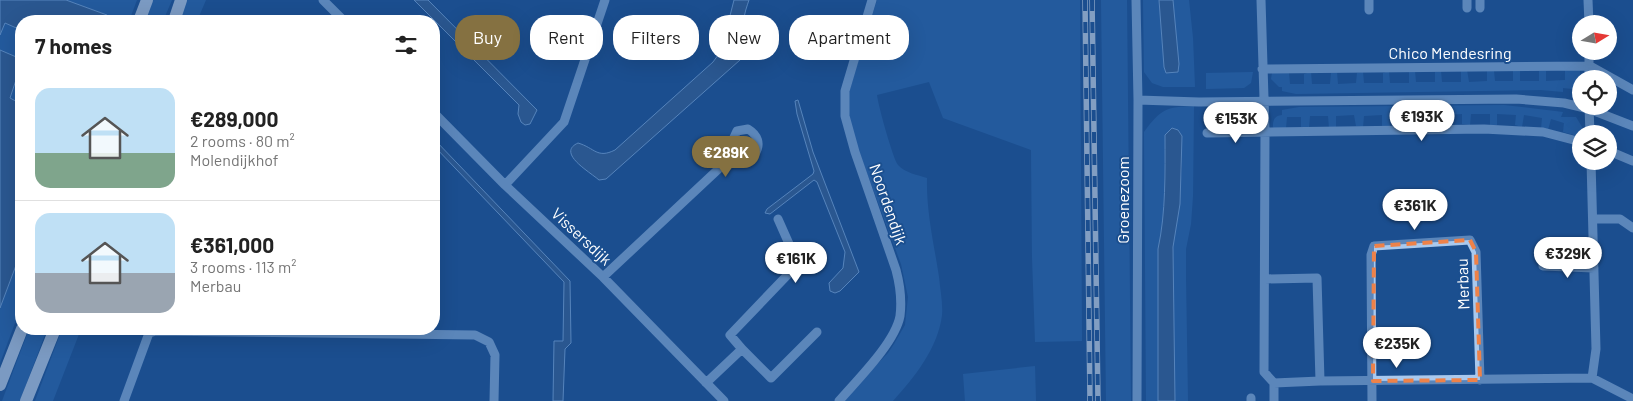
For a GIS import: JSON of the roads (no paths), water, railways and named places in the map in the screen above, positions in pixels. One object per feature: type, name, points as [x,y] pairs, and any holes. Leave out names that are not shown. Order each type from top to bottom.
[{"type":"main road","points":[[141,15],[147,0]]},
{"type":"main road","points":[[176,15],[182,0]]},
{"type":"main road","points":[[0,386],[20,335]]},
{"type":"main road","points":[[26,401],[53,335]]},
{"type":"street","points":[[323,0],[338,15]]},
{"type":"street","points":[[505,185],[564,122],[605,0]]},
{"type":"street","name":"Noordendijk","points":[[839,401],[888,342],[900,317],[900,286],[896,270],[855,152],[845,116],[845,91],[872,0]]},
{"type":"street","name":"Groenezoom","points":[[1136,0],[1138,100],[1137,401]]},
{"type":"street","points":[[1261,0],[1265,131],[1264,372],[1274,383],[1274,401]]},
{"type":"street","points":[[1369,0],[1369,10]]},
{"type":"street","points":[[1588,0],[1588,15]]},
{"type":"street","points":[[1590,60],[1590,70]]},
{"type":"street","name":"Chico Mendesring","points":[[1262,69],[1590,66],[1633,90]]},
{"type":"street","points":[[1138,100],[1264,101],[1516,98],[1572,105]]},
{"type":"street","points":[[1606,115],[1633,126]]},
{"type":"street","name":"Vissersdijk","points":[[440,119],[505,185],[603,276],[724,401]]},
{"type":"street","points":[[1207,133],[1484,129],[1543,132],[1572,140]]},
{"type":"street","points":[[1617,155],[1633,161]]},
{"type":"street","points":[[603,276],[726,162]]},
{"type":"street","points":[[1592,170],[1596,350],[1592,378]]},
{"type":"street","points":[[778,219],[798,264],[730,335],[771,378],[817,332]]},
{"type":"street","points":[[1593,219],[1620,219],[1633,228]]},
{"type":"street","name":"Merbau","points":[[1372,401],[1371,255],[1374,246],[1470,240],[1476,252],[1480,380]]},
{"type":"street","points":[[1543,266],[1594,268]]},
{"type":"street","points":[[1265,279],[1317,278],[1320,381]]},
{"type":"street","points":[[440,334],[475,335],[489,342],[495,355],[494,401]]},
{"type":"street","points":[[124,401],[148,335]]},
{"type":"street","points":[[706,384],[742,349]]},
{"type":"street","points":[[1274,383],[1592,378],[1633,399]]},
{"type":"railway","points":[[1085,0],[1090,401]]},
{"type":"railway","points":[[1092,0],[1098,401]]}]
